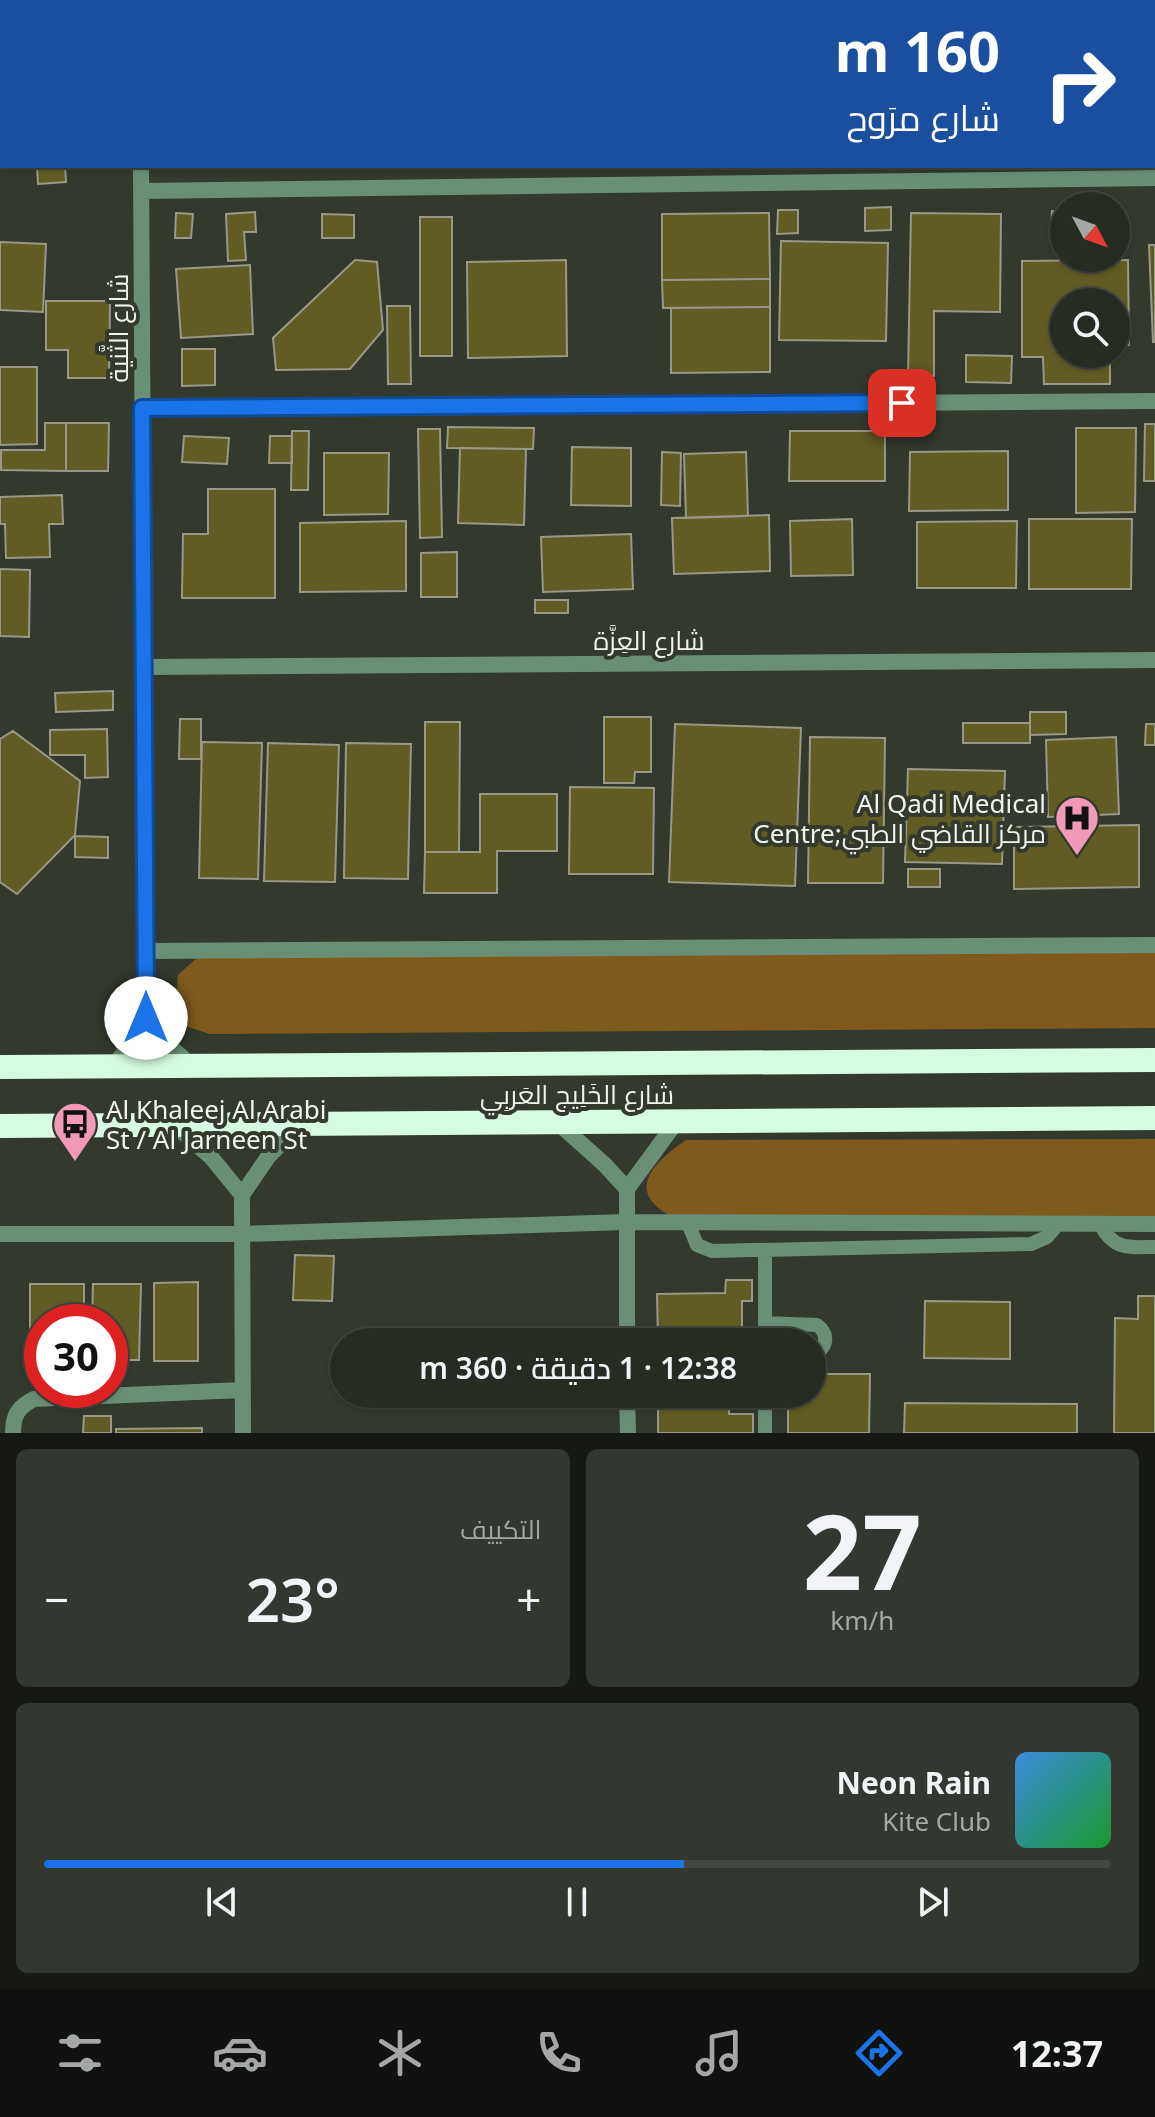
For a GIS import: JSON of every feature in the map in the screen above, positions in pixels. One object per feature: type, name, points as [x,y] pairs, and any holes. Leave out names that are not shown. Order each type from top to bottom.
[{"type":"highway","name":"شارع الخَلِيج العَربِي","points":[[0,1067],[1155,1060]]},
{"type":"highway","name":"شارع الخَلِيج العَربِي","points":[[0,1126],[1155,1118]]},
{"type":"street","name":"شارع الثَّنية","points":[[141,168],[146,1018]]},
{"type":"street","points":[[141,191],[1155,178]]},
{"type":"street","points":[[142,408],[1155,401]]},
{"type":"street","name":"شارع العِزَّة","points":[[144,667],[1155,660]]},
{"type":"street","points":[[146,951],[1155,945]]},
{"type":"street","points":[[112,1067],[132,1044],[146,1018],[167,1044],[192,1066]]},
{"type":"street","points":[[627,1328],[627,1189],[677,1121]]},
{"type":"street","points":[[557,1122],[627,1189]]},
{"type":"street","points":[[243,1433],[242,1195],[268,1157],[300,1124]]},
{"type":"street","points":[[173,1125],[211,1157],[242,1195]]},
{"type":"street","points":[[0,1234],[242,1234],[626,1222],[1155,1224]]},
{"type":"street","points":[[13,1433],[13,1420],[20,1406],[34,1399],[242,1390]]},
{"type":"street","points":[[627,1408],[628,1433]]},
{"type":"lane","points":[[688,1223],[693,1238],[704,1250],[1031,1244],[1047,1237],[1058,1224]]},
{"type":"lane","points":[[1100,1224],[1113,1242],[1127,1247],[1155,1247]]},
{"type":"lane","points":[[765,1250],[765,1328]]},
{"type":"lane","points":[[765,1323],[817,1325],[822,1328]]},
{"type":"lane","points":[[765,1408],[765,1433]]},
{"type":"shaded area","points":[[1155,947],[1155,1028],[210,1034],[188,1027],[176,1002],[178,975],[199,956]]},
{"type":"shaded area","points":[[1155,1139],[1155,1217],[675,1218],[659,1208],[650,1198],[647,1188],[654,1168],[686,1140]]},
{"type":"building","points":[[37,168],[65,168],[66,182],[38,184]]},
{"type":"building","points":[[891,207],[891,230],[865,231],[865,208]]},
{"type":"building","points":[[778,210],[798,210],[798,233],[777,234]]},
{"type":"building","points":[[255,212],[256,232],[244,232],[246,260],[228,261],[226,214]]},
{"type":"building","points":[[176,213],[193,214],[191,238],[175,238]]},
{"type":"building","points":[[769,213],[770,279],[662,280],[662,214]]},
{"type":"building","points":[[911,213],[1001,214],[1000,312],[934,311],[934,376],[908,376]]},
{"type":"building","points":[[322,214],[354,215],[354,238],[322,238]]},
{"type":"building","points":[[420,217],[452,217],[452,356],[420,356]]},
{"type":"building","points":[[781,241],[888,243],[886,341],[779,340]]},
{"type":"building","points":[[0,242],[46,244],[43,312],[0,310]]},
{"type":"building","points":[[1149,245],[1155,245],[1155,342],[1153,342]]},
{"type":"building","points":[[355,260],[377,262],[383,330],[350,369],[276,370],[273,338]]},
{"type":"building","points":[[566,260],[567,356],[468,358],[467,262]]},
{"type":"building","points":[[1022,261],[1050,261],[1050,272],[1128,272],[1128,288],[1050,288],[1050,368],[1110,368],[1110,384],[1044,384],[1043,357],[1022,357]]},
{"type":"building","points":[[250,265],[253,334],[181,338],[176,269]]},
{"type":"building","points":[[770,279],[770,307],[663,308],[662,280]]},
{"type":"building","points":[[46,301],[110,301],[109,378],[68,378],[68,350],[46,350]]},
{"type":"building","points":[[387,306],[410,306],[411,384],[388,384]]},
{"type":"building","points":[[770,307],[770,372],[671,373],[671,308]]},
{"type":"building","points":[[182,349],[215,349],[215,385],[182,386]]},
{"type":"building","points":[[966,355],[1012,356],[1011,383],[966,382]]},
{"type":"building","points":[[0,367],[37,367],[37,444],[0,445]]},
{"type":"building","points":[[45,423],[66,423],[66,471],[1,470],[1,450],[45,450]]},
{"type":"building","points":[[66,423],[109,423],[108,471],[66,471]]},
{"type":"building","points":[[1145,424],[1155,424],[1155,481],[1144,481]]},
{"type":"building","points":[[448,427],[534,428],[533,449],[447,448]]},
{"type":"building","points":[[1076,428],[1136,428],[1135,512],[1076,513]]},
{"type":"building","points":[[418,429],[440,429],[442,537],[420,538]]},
{"type":"building","points":[[292,431],[309,431],[308,490],[291,490]]},
{"type":"building","points":[[790,431],[885,431],[885,481],[789,481]]},
{"type":"building","points":[[184,436],[229,438],[227,464],[182,462]]},
{"type":"building","points":[[270,436],[292,436],[292,463],[269,463]]},
{"type":"building","points":[[572,447],[631,448],[631,506],[571,505]]},
{"type":"building","points":[[460,448],[526,449],[524,525],[458,523]]},
{"type":"building","points":[[1008,451],[1008,510],[909,511],[910,452]]},
{"type":"building","points":[[662,452],[681,453],[680,506],[661,505]]},
{"type":"building","points":[[746,452],[748,516],[686,518],[684,454]]},
{"type":"building","points":[[324,453],[389,453],[388,514],[324,515]]},
{"type":"building","points":[[208,489],[275,489],[275,598],[182,598],[183,534],[208,534]]},
{"type":"building","points":[[62,495],[63,524],[49,524],[50,557],[6,558],[5,524],[0,524],[0,497]]},
{"type":"building","points":[[769,515],[770,571],[674,574],[672,518]]},
{"type":"building","points":[[852,519],[853,575],[791,576],[790,521]]},
{"type":"building","points":[[1029,519],[1132,519],[1131,589],[1029,589]]},
{"type":"building","points":[[406,521],[406,591],[300,592],[300,523]]},
{"type":"building","points":[[1017,521],[1016,588],[917,588],[917,522]]},
{"type":"building","points":[[631,534],[633,589],[543,592],[541,537]]},
{"type":"building","points":[[457,552],[457,597],[421,597],[421,553]]},
{"type":"building","points":[[0,569],[30,570],[29,637],[0,636]]},
{"type":"building","points":[[535,600],[568,600],[568,613],[535,613]]},
{"type":"building","points":[[113,691],[113,710],[56,712],[55,693]]},
{"type":"building","points":[[1030,712],[1066,712],[1066,734],[1030,735]]},
{"type":"building","points":[[604,717],[651,717],[651,772],[635,772],[634,783],[604,783]]},
{"type":"building","points":[[180,719],[201,719],[201,759],[179,759]]},
{"type":"building","points":[[425,722],[460,722],[459,852],[425,852]]},
{"type":"building","points":[[963,723],[1030,723],[1030,743],[963,743]]},
{"type":"building","points":[[675,724],[801,728],[795,886],[669,882]]},
{"type":"building","points":[[1146,724],[1155,724],[1155,745],[1145,745]]},
{"type":"building","points":[[107,729],[108,777],[85,778],[85,755],[50,755],[50,730]]},
{"type":"building","points":[[13,731],[80,781],[75,835],[17,894],[0,882],[0,739]]},
{"type":"building","points":[[810,737],[885,738],[883,883],[808,883]]},
{"type":"building","points":[[1116,737],[1119,814],[1048,817],[1046,740]]},
{"type":"building","points":[[202,742],[262,743],[258,879],[199,878]]},
{"type":"building","points":[[268,743],[339,745],[335,882],[264,881]]},
{"type":"building","points":[[346,743],[411,744],[408,879],[344,878]]},
{"type":"building","points":[[908,769],[1005,771],[1002,864],[905,862]]},
{"type":"building","points":[[570,787],[654,788],[653,874],[569,874]]},
{"type":"building","points":[[480,794],[557,794],[557,851],[497,851],[497,893],[424,893],[425,852],[480,852]]},
{"type":"building","name":"Al Qadi Medical Centre;مركز القاضي الطبي","points":[[1139,825],[1139,887],[1014,889],[1014,827]]},
{"type":"building","points":[[75,836],[108,837],[108,858],[75,857]]},
{"type":"building","points":[[908,869],[940,869],[940,887],[908,887]]},
{"type":"building","points":[[295,1255],[334,1256],[332,1301],[293,1300]]},
{"type":"building","points":[[726,1280],[752,1280],[752,1301],[742,1301],[742,1328],[658,1328],[657,1294],[725,1293]]},
{"type":"building","points":[[198,1282],[198,1361],[154,1361],[154,1283]]},
{"type":"building","points":[[30,1284],[84,1284],[84,1304],[30,1304]]},
{"type":"building","points":[[93,1284],[141,1284],[139,1360],[128,1360],[128,1304],[92,1304]]},
{"type":"building","points":[[1138,1296],[1155,1296],[1155,1433],[1114,1433],[1115,1318],[1138,1319]]},
{"type":"building","points":[[925,1301],[1010,1302],[1010,1359],[924,1358]]},
{"type":"building","points":[[826,1374],[870,1374],[869,1433],[788,1433],[788,1408],[826,1408]]},
{"type":"building","points":[[905,1403],[1077,1404],[1077,1433],[904,1433]]},
{"type":"building","points":[[658,1408],[729,1408],[729,1414],[753,1414],[753,1433],[658,1433]]},
{"type":"building","points":[[84,1416],[111,1416],[111,1433],[83,1433]]},
{"type":"building","points":[[202,1428],[202,1433],[116,1433],[116,1429]]},
{"type":"place","name":"Al Qadi Medical Centre;مركز القاضي الطبي","points":[[1077,857]]},
{"type":"place","name":"Al Khaleej Al Arabi St / Al Jarneen St","points":[[75,1163]]},
{"type":"route","points":[[146,1018],[142,408],[902,403]]}]
